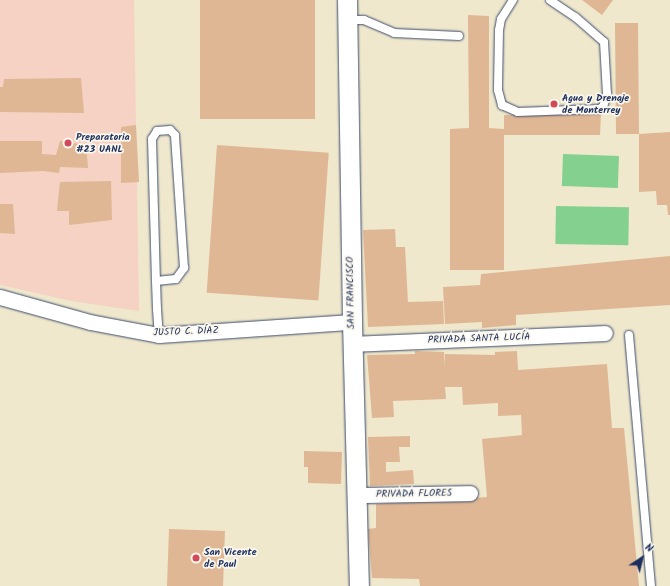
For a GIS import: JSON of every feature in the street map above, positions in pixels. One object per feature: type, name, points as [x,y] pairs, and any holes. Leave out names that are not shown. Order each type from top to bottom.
[{"type":"street","name":"SAN FRANCISCO","points":[[347,0],[352,344],[358,495],[359,586]]},
{"type":"street","name":"JUSTO C. DÍAZ","points":[[0,297],[90,322],[159,335],[352,322]]},
{"type":"street","name":"PRIVADA SANTA LUCÍA","points":[[352,344],[605,333]]},
{"type":"street","name":"PRIVADA FLORES","points":[[358,495],[470,493]]},
{"type":"lane","points":[[513,0],[501,19],[499,30],[498,90],[502,105],[518,112],[599,109],[603,106],[607,94],[604,42],[593,31],[550,0]]},
{"type":"lane","points":[[348,20],[364,20],[394,33],[459,36]]},
{"type":"lane","points":[[156,281],[176,279],[184,268],[175,135],[170,130],[157,131],[152,139],[156,281],[159,335]]},
{"type":"lane","points":[[629,335],[651,586]]},
{"type":"shaded area","name":"Preparatoria #23 UANL","points":[[0,0],[134,0],[139,311],[71,301],[0,285]]},
{"type":"green space","points":[[563,154],[619,156],[618,188],[562,186]]},
{"type":"green space","points":[[556,206],[629,207],[628,245],[555,244]]},
{"type":"building","points":[[200,0],[315,0],[315,119],[200,119]]},
{"type":"building","points":[[582,0],[613,0],[602,15]]},
{"type":"building","points":[[468,15],[489,16],[489,128],[504,129],[504,115],[601,114],[600,135],[504,135],[504,270],[450,270],[450,129],[469,128]]},
{"type":"building","points":[[615,23],[638,23],[639,134],[616,134]]},
{"type":"building","points":[[81,78],[84,113],[0,112],[0,87],[3,87],[4,79]]},
{"type":"building","points":[[136,125],[139,182],[121,183],[121,127]]},
{"type":"building","points":[[670,132],[670,215],[668,215],[667,205],[657,205],[656,191],[639,192],[639,134]]},
{"type":"building","points":[[0,141],[42,141],[42,154],[56,155],[60,141],[86,145],[88,168],[60,167],[59,173],[43,171],[0,173]]},
{"type":"building","points":[[217,145],[329,153],[318,300],[207,293]]},
{"type":"building","points":[[111,181],[112,220],[69,225],[69,211],[57,211],[60,182]]},
{"type":"building","points":[[0,204],[13,204],[15,234],[0,233]]},
{"type":"building","points":[[395,229],[396,247],[405,247],[408,302],[443,301],[444,324],[368,327],[363,230]]},
{"type":"building","points":[[670,256],[670,305],[516,315],[516,325],[482,328],[482,322],[445,324],[443,287],[480,285],[481,274]]},
{"type":"building","points":[[415,351],[444,352],[445,367],[445,354],[495,355],[495,352],[517,351],[518,370],[607,364],[612,428],[624,428],[639,586],[420,586],[419,579],[372,578],[368,529],[376,528],[376,504],[487,497],[482,439],[522,435],[521,415],[498,416],[498,403],[463,405],[462,387],[445,387],[446,399],[393,401],[394,417],[372,418],[367,355],[415,354]]},
{"type":"building","points":[[410,436],[410,447],[399,447],[400,462],[386,462],[386,472],[413,470],[414,484],[370,486],[368,437]]},
{"type":"building","points":[[304,451],[342,452],[341,484],[308,483],[308,467],[304,467]]},
{"type":"building","name":"San Vicente de Paul","points":[[169,529],[225,531],[223,586],[167,586]]},
{"type":"place","name":"Agua y Drenaje de Monterrey","points":[[554,104]]},
{"type":"place","name":"Preparatoria #23 UANL","points":[[68,143]]},
{"type":"place","name":"San Vicente de Paul","points":[[196,558]]}]
